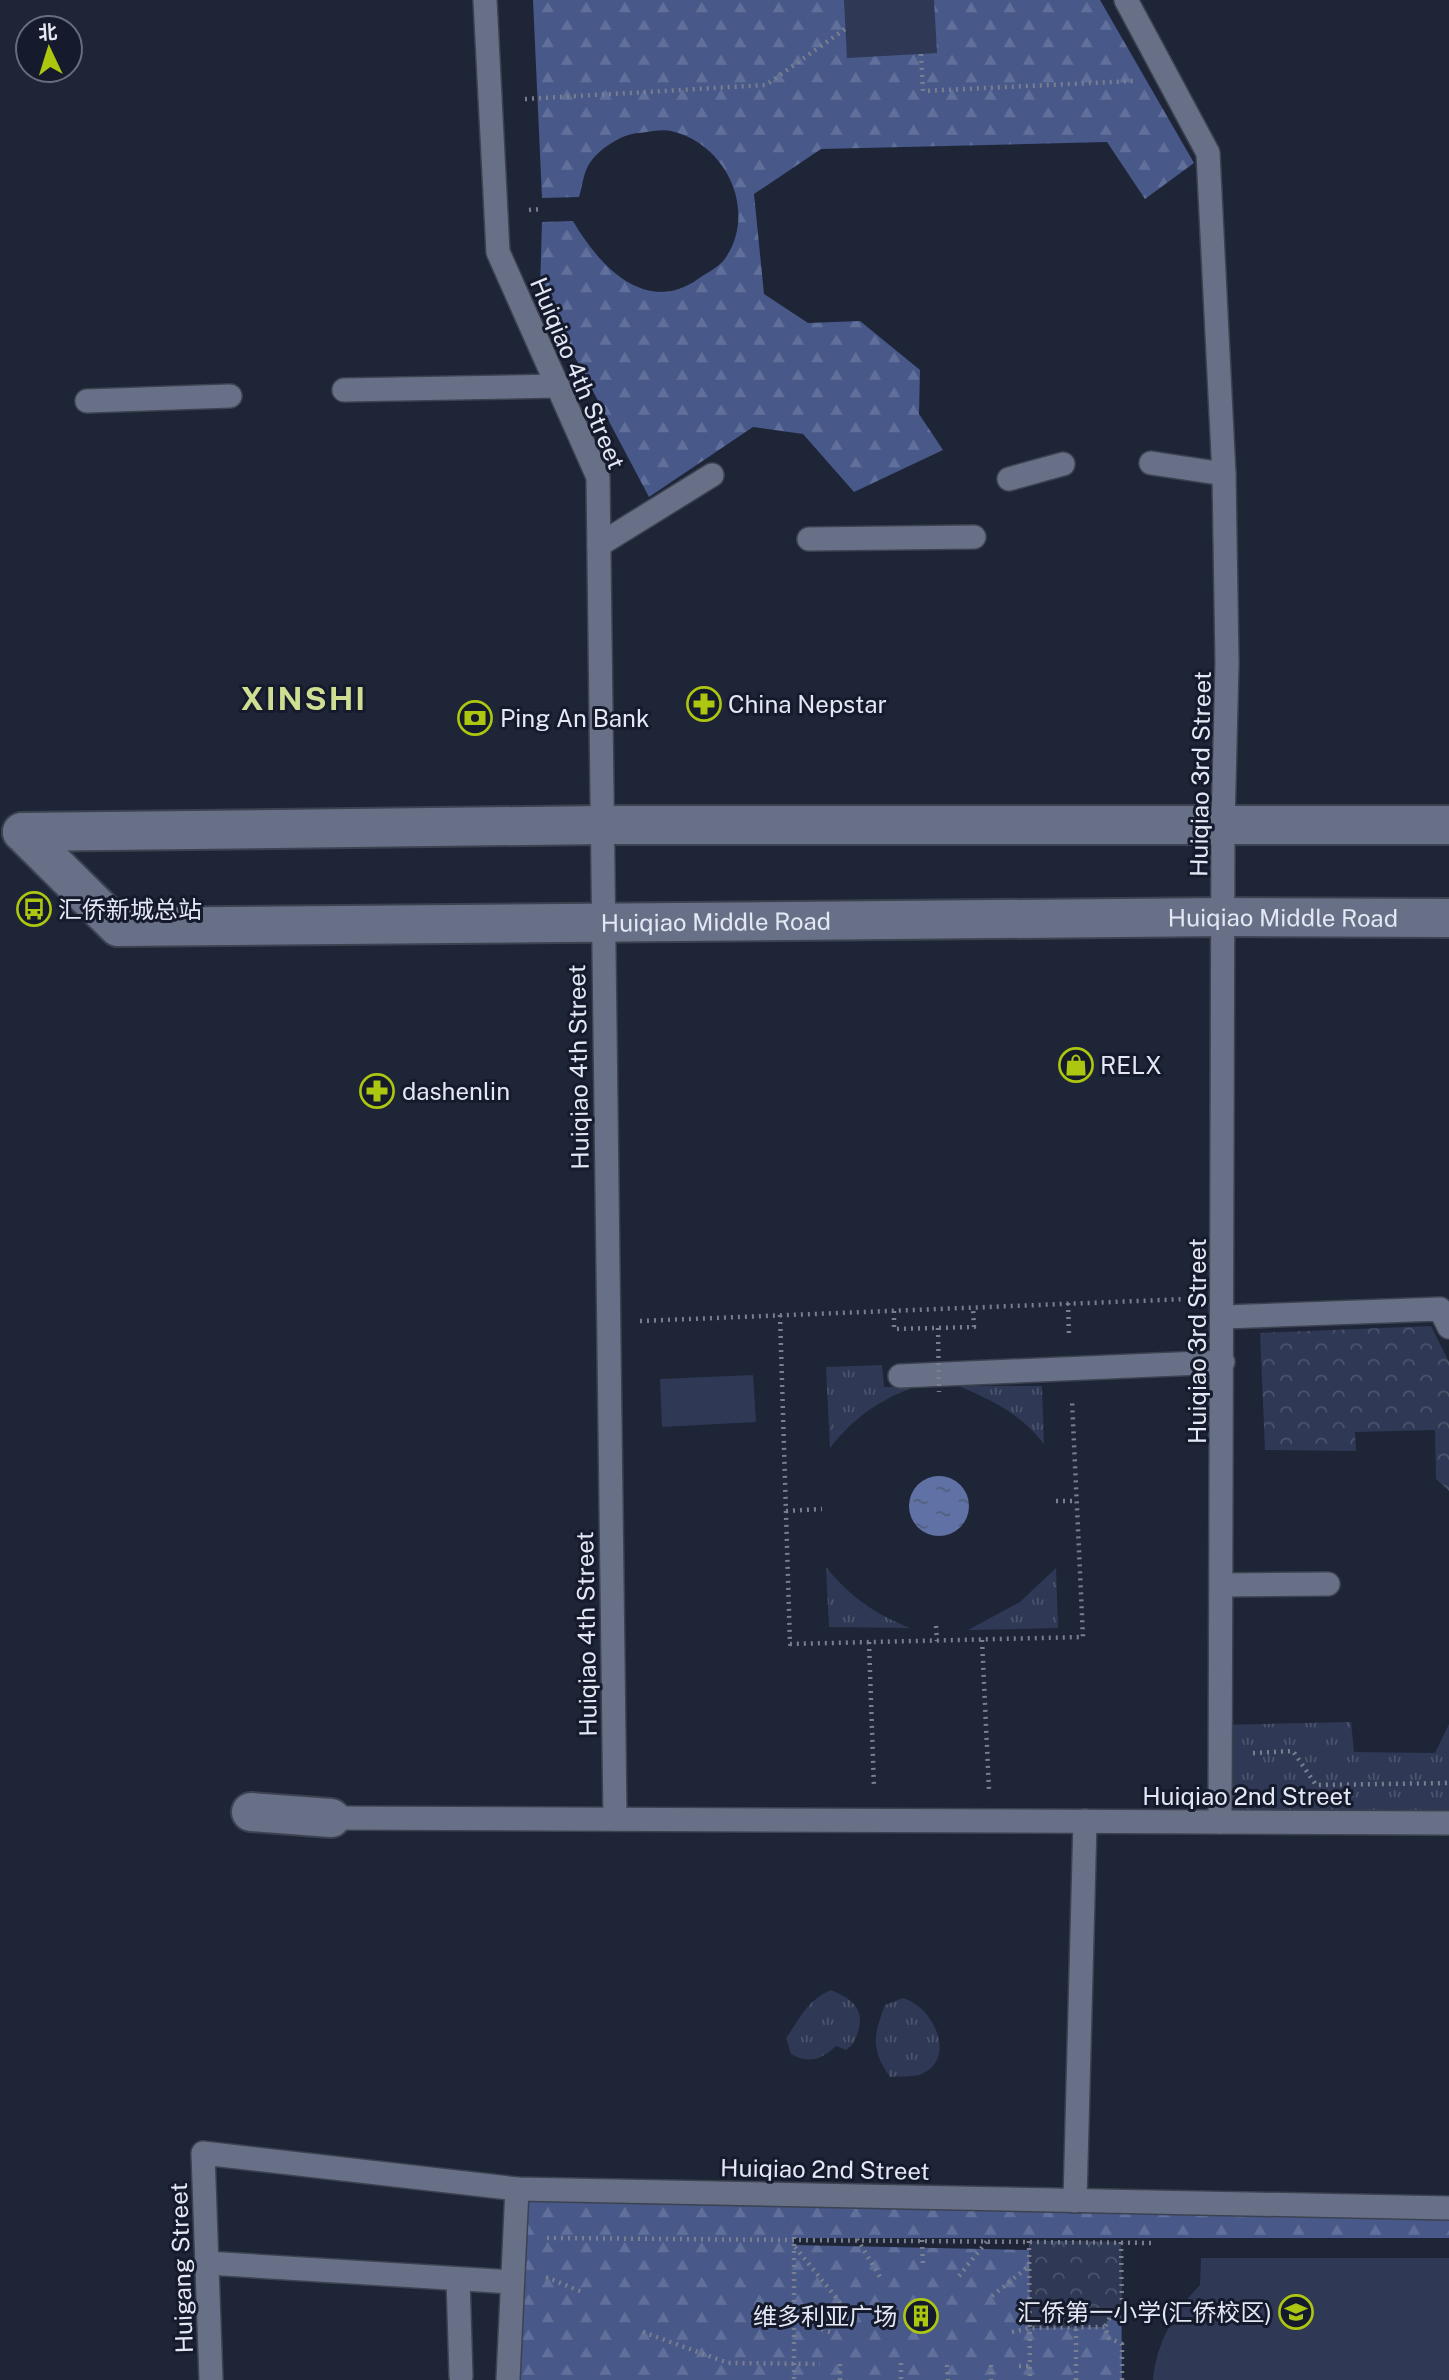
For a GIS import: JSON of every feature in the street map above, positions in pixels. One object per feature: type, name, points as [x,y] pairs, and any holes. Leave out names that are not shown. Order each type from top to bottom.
[{"type":"street","name":"Huiqiao Middle Road","points":[[11,831],[604,825],[1449,825]]},
{"type":"street","name":"Huiqiao Middle Road","points":[[11,831],[118,927],[1225,916],[1449,918]]},
{"type":"street","points":[[251,1812],[331,1818]]},
{"type":"lane","name":"Huiqiao 4th Street","points":[[485,0],[499,252],[598,477],[615,1819]]},
{"type":"lane","name":"Huiqiao 3rd Street","points":[[1126,0],[1208,153],[1224,474],[1227,663],[1223,824],[1224,1307],[1220,1822]]},
{"type":"lane","points":[[345,390],[558,386]]},
{"type":"lane","points":[[87,401],[230,396]]},
{"type":"lane","points":[[1151,463],[1224,474]]},
{"type":"lane","points":[[1009,480],[1063,464]]},
{"type":"lane","points":[[599,545],[712,475]]},
{"type":"lane","points":[[809,538],[974,537]]},
{"type":"lane","points":[[1224,1307],[1440,1309],[1449,1327]]},
{"type":"lane","points":[[900,1376],[1223,1362]]},
{"type":"lane","points":[[1222,1585],[1328,1584]]},
{"type":"lane","name":"Huiqiao 2nd Street","points":[[331,1818],[1449,1823]]},
{"type":"lane","points":[[1075,2200],[1084,1821]]},
{"type":"lane","name":"Huiqiao 2nd Street","points":[[203,2153],[517,2189],[1449,2208]]},
{"type":"lane","name":"Huigang Street","points":[[203,2153],[211,2380]]},
{"type":"lane","points":[[508,2380],[517,2189]]},
{"type":"lane","points":[[207,2263],[512,2282]]},
{"type":"lane","points":[[458,2279],[461,2376]]},
{"type":"path","points":[[491,101],[766,85],[845,29]]},
{"type":"path","points":[[920,54],[923,90],[1169,79]]},
{"type":"path","points":[[780,1315],[790,1644],[1083,1637],[1068,1303]]},
{"type":"path","points":[[608,1322],[1068,1303],[1224,1307]]},
{"type":"path","points":[[894,1311],[894,1329],[974,1327],[973,1308]]},
{"type":"path","points":[[938,1328],[939,1392]]},
{"type":"path","points":[[1056,1501],[1077,1501]]},
{"type":"path","points":[[786,1511],[822,1510]]},
{"type":"path","points":[[936,1626],[937,1641]]},
{"type":"path","points":[[982,1640],[990,1821]]},
{"type":"path","points":[[869,1642],[875,1820]]},
{"type":"path","points":[[1220,1754],[1293,1751],[1316,1784],[1449,1783]]},
{"type":"path","points":[[515,2238],[794,2237],[1155,2243]]},
{"type":"path","points":[[794,2237],[794,2380]]},
{"type":"path","points":[[857,2239],[880,2277]]},
{"type":"path","points":[[922,2240],[923,2266]]},
{"type":"path","points":[[959,2276],[988,2240]]},
{"type":"path","points":[[1029,2241],[1030,2380]]},
{"type":"path","points":[[1121,2242],[1122,2311],[1112,2313],[1105,2328],[1109,2338],[1122,2344],[1122,2380]]},
{"type":"path","points":[[794,2245],[844,2306]]},
{"type":"path","points":[[992,2296],[1030,2265]]},
{"type":"path","points":[[794,2320],[830,2332]]},
{"type":"path","points":[[1076,2327],[1076,2380]]},
{"type":"path","points":[[1012,2332],[1030,2328],[1105,2328]]},
{"type":"path","points":[[643,2333],[728,2363],[820,2364]]},
{"type":"path","points":[[901,2363],[901,2380]]},
{"type":"path","points":[[840,2364],[840,2380]]},
{"type":"path","points":[[947,2365],[948,2380]]},
{"type":"path","points":[[991,2365],[992,2380]]},
{"type":"path","points":[[1019,2367],[1030,2366]]},
{"type":"green space","points":[[533,0],[1100,0],[1194,163],[1145,199],[1107,142],[821,149],[754,194],[764,294],[808,323],[860,321],[920,370],[919,414],[943,450],[854,492],[803,434],[753,427],[649,497],[540,291],[542,222],[573,221],[610,269],[642,289],[660,292],[679,289],[716,268],[724,260],[734,241],[738,221],[737,201],[721,164],[707,149],[691,138],[664,130],[632,134],[603,149],[588,166],[579,197],[542,198]]},
{"type":"green space","points":[[844,0],[934,0],[937,53],[847,58]]},
{"type":"green space","points":[[1431,1326],[1449,1362],[1449,1491],[1436,1479],[1435,1430],[1355,1432],[1356,1451],[1265,1450],[1260,1333]]},
{"type":"green space","points":[[882,1365],[884,1387],[917,1386],[869,1410],[830,1448],[826,1367]]},
{"type":"green space","points":[[753,1375],[756,1422],[662,1427],[660,1379]]},
{"type":"green space","points":[[959,1386],[1042,1386],[1044,1444],[1026,1424],[1006,1409]]},
{"type":"green space","points":[[826,1567],[864,1604],[910,1628],[829,1627]]},
{"type":"green space","points":[[1056,1568],[1058,1628],[968,1630],[1020,1602]]},
{"type":"green space","points":[[1351,1722],[1354,1752],[1435,1753],[1449,1724],[1449,1820],[1220,1822],[1221,1725]]},
{"type":"green space","points":[[831,1990],[851,2001],[858,2011],[860,2024],[854,2042],[846,2050],[836,2046],[815,2059],[804,2059],[791,2054],[786,2038],[810,2005]]},
{"type":"green space","points":[[903,1998],[914,2003],[932,2022],[940,2046],[938,2058],[931,2068],[919,2075],[890,2077],[879,2058],[876,2033],[885,2005]]},
{"type":"green space","points":[[517,2189],[1449,2208],[1449,2238],[794,2238],[794,2245],[1029,2250],[1029,2241],[1121,2242],[1122,2380],[508,2380]]},
{"type":"green space","points":[[1029,2241],[1121,2242],[1122,2310],[1112,2313],[1105,2327],[1030,2328]]},
{"type":"green space","name":"汇侨第一小学(汇侨校区)","points":[[1201,2258],[1449,2258],[1449,2380],[1153,2380],[1158,2353],[1168,2328],[1200,2285]]},
{"type":"water","points":[[933,1476],[945,1476],[964,1489],[969,1506],[967,1518],[956,1531],[945,1536],[933,1536],[914,1523],[909,1512],[909,1500],[922,1481]]},
{"type":"place","name":"China Nepstar","points":[[704,704]]},
{"type":"place","name":"Ping An Bank","points":[[475,718]]},
{"type":"place","name":"汇侨新城总站","points":[[34,909]]},
{"type":"place","name":"RELX","points":[[1076,1065]]},
{"type":"place","name":"dashenlin","points":[[377,1091]]},
{"type":"place","name":"汇侨第一小学(汇侨校区)","points":[[1296,2312]]},
{"type":"place","name":"维多利亚广场","points":[[921,2316]]},
{"type":"district","name":"XINSHI","points":[[304,698]]}]
